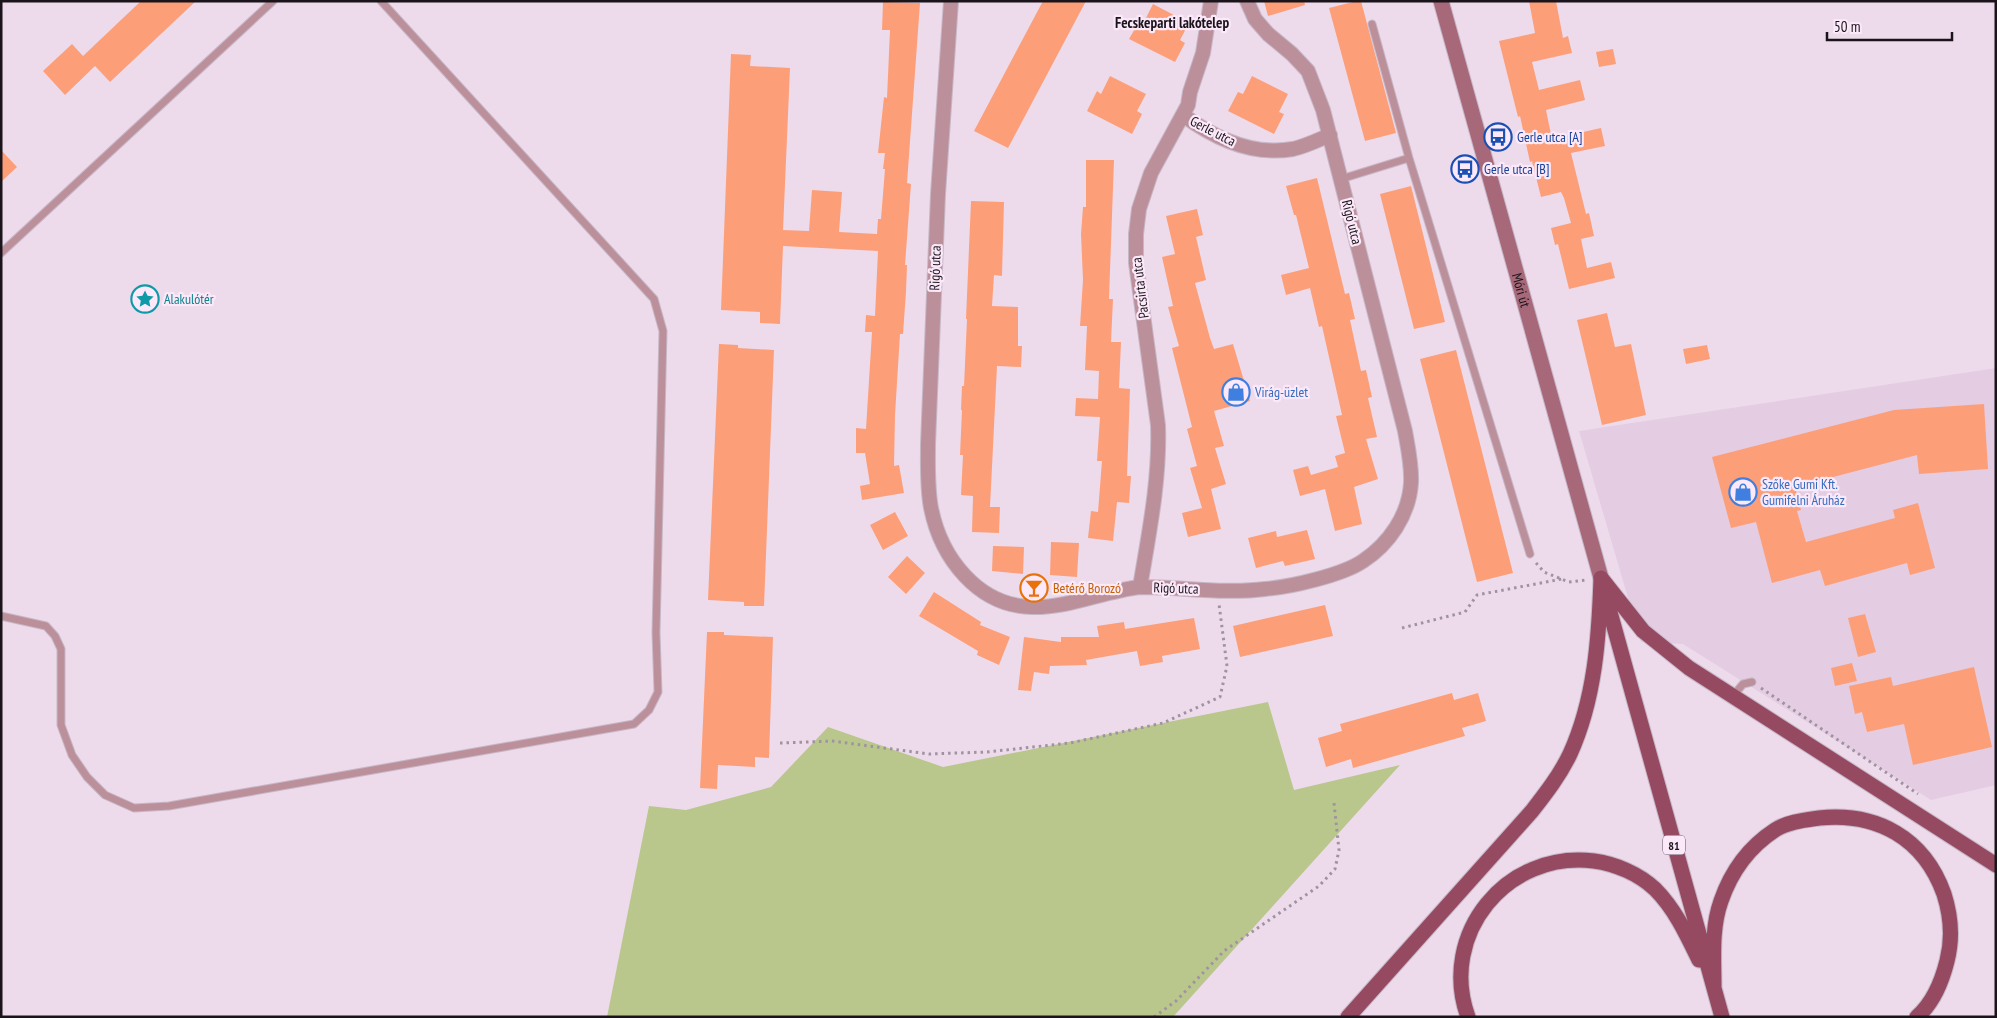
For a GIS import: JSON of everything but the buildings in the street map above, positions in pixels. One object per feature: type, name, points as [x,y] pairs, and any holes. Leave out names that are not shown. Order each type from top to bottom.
[{"type":"main road","name":"Móri út","points":[[1441,1],[1601,578]]},
{"type":"main road","points":[[1601,578],[1643,631],[1689,668],[1996,865]]},
{"type":"main road","points":[[1348,1017],[1532,811],[1551,787],[1570,754],[1586,712],[1599,635],[1601,578]]},
{"type":"main road","name":"81","points":[[1601,578],[1722,1017]]},
{"type":"main road","points":[[1714,988],[1715,925],[1721,902],[1734,871],[1755,846],[1776,829],[1804,820],[1835,816],[1868,821],[1884,826],[1905,838],[1925,858],[1940,884],[1948,907],[1951,925],[1951,947],[1945,972],[1933,998],[1917,1017]]},
{"type":"main road","points":[[1468,1017],[1461,984],[1462,959],[1468,935],[1478,914],[1495,894],[1514,879],[1538,867],[1561,861],[1583,860],[1606,863],[1630,872],[1654,888],[1674,911],[1714,988]]},
{"type":"street","name":"Rigó utca","points":[[951,1],[938,194],[928,444],[928,479],[931,508],[937,530],[946,551],[973,585],[993,598],[1012,605],[1033,607],[1058,605],[1121,589],[1140,587],[1265,590],[1319,578],[1362,562],[1379,549],[1397,527],[1408,505],[1411,483],[1410,459],[1405,431],[1330,134],[1308,71],[1292,54],[1268,34],[1255,19],[1247,1]]},
{"type":"street","name":"Pacsirta utca","points":[[1140,587],[1158,470],[1159,449],[1158,425],[1136,263],[1136,234],[1139,209],[1151,173],[1188,105],[1200,66],[1211,1]]},
{"type":"street","name":"Gerle utca","points":[[1183,115],[1200,128],[1224,140],[1244,146],[1292,149],[1309,144],[1330,134]]},
{"type":"lane","points":[[1,253],[273,1]]},
{"type":"lane","points":[[1,616],[46,626],[55,636],[61,649],[61,725],[72,755],[87,777],[105,795],[134,808],[169,806],[634,724],[648,710],[658,692],[657,623],[663,331],[654,299],[381,1]]},
{"type":"lane","points":[[1372,24],[1408,158],[1530,554]]},
{"type":"lane","points":[[1341,179],[1408,158]]},
{"type":"lane","points":[[1732,696],[1743,684],[1752,682]]},
{"type":"path","points":[[1530,554],[1544,572],[1569,582],[1601,578]]},
{"type":"path","points":[[1402,628],[1465,612],[1477,594],[1562,579]]},
{"type":"path","points":[[780,743],[832,741],[929,754],[987,752],[1070,743],[1163,723],[1220,698],[1227,666],[1217,590]]},
{"type":"path","points":[[1752,682],[1922,797]]},
{"type":"path","points":[[1154,1017],[1176,1001],[1224,951],[1320,886],[1335,869],[1339,850],[1334,803]]},
{"type":"shaded area","points":[[1996,368],[1996,785],[1931,800],[1683,644],[1641,642],[1579,431]]},
{"type":"green space","points":[[1268,702],[1294,790],[1400,765],[1173,1017],[607,1017],[649,806],[686,810],[771,787],[828,727],[943,767]]},
{"type":"place","name":"Gerle utca [A]","points":[[1498,137]]},
{"type":"place","name":"Gerle utca [B]","points":[[1465,169]]},
{"type":"place","name":"Alakulótér","points":[[145,299]]},
{"type":"place","name":"Virág-üzlet","points":[[1236,392]]},
{"type":"place","name":"Szőke Gumi Kft. Gumifelni Áruház","points":[[1743,492]]},
{"type":"place","name":"Betérő Borozó","points":[[1034,588]]},
{"type":"district","name":"Fecskeparti lakótelep","points":[[1172,22]]}]
